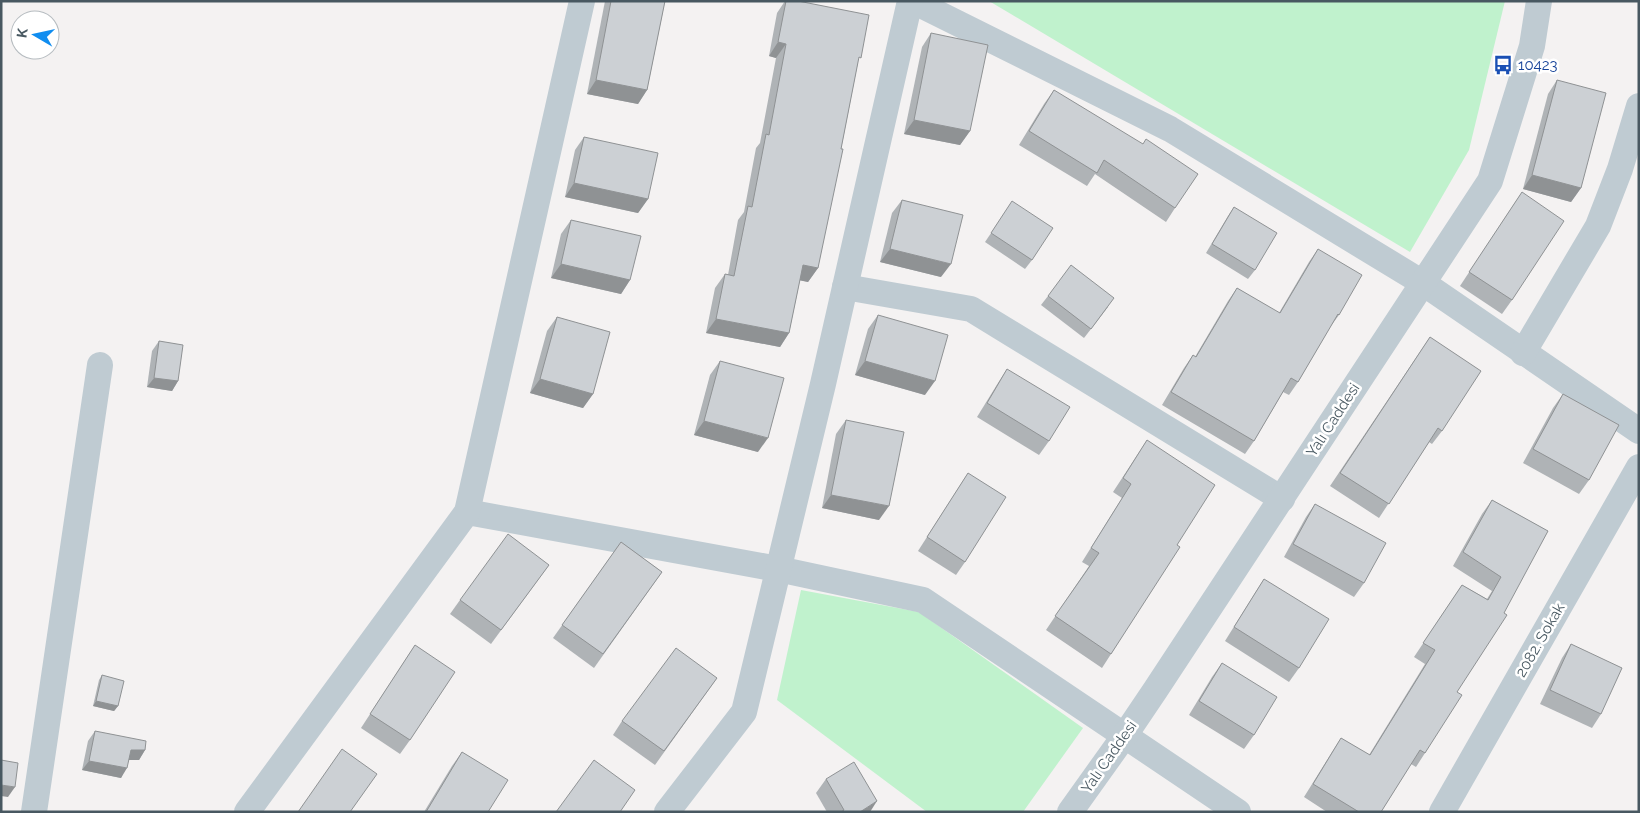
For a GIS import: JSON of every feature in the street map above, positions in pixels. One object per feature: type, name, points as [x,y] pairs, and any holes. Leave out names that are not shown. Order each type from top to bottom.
[{"type":"street","points":[[247,812],[467,512],[582,1]]},
{"type":"street","points":[[667,812],[744,712],[845,287],[910,1]]},
{"type":"street","points":[[913,1],[1170,129],[1423,284],[1639,432]]},
{"type":"street","name":"Yalı Caddesi","points":[[1070,812],[1125,735],[1490,181],[1532,46],[1539,1]]},
{"type":"street","points":[[1523,352],[1598,226],[1620,170],[1639,106]]},
{"type":"street","points":[[845,287],[971,309],[1282,499]]},
{"type":"street","points":[[34,812],[100,365]]},
{"type":"street","name":"2082. Sokak","points":[[1442,812],[1639,468]]},
{"type":"street","points":[[467,512],[778,569],[924,600],[1238,812]]},
{"type":"green space","points":[[989,1],[1505,1],[1469,150],[1410,252]]},
{"type":"green space","points":[[801,590],[919,612],[1083,728],[1023,812],[927,812],[777,700]]},
{"type":"building","points":[[611,1],[665,1],[647,90],[596,80]]},
{"type":"building","points":[[786,1],[798,1],[869,15],[861,58],[859,57],[841,149],[843,149],[818,268],[803,265],[789,333],[716,319],[725,274],[734,276],[748,206],[752,207],[766,134],[769,135],[786,44],[778,42]]},
{"type":"building","points":[[931,33],[988,45],[970,131],[914,120]]},
{"type":"building","points":[[1557,80],[1606,93],[1581,188],[1532,175]]},
{"type":"building","points":[[1054,90],[1143,144],[1146,139],[1198,174],[1175,208],[1104,160],[1097,173],[1029,131]]},
{"type":"building","points":[[584,137],[658,153],[648,199],[574,183]]},
{"type":"building","points":[[1522,192],[1564,221],[1512,300],[1469,272]]},
{"type":"building","points":[[902,200],[963,215],[951,264],[890,249]]},
{"type":"building","points":[[1012,201],[1053,228],[1032,260],[991,233]]},
{"type":"building","points":[[1234,207],[1277,233],[1255,270],[1212,244]]},
{"type":"building","points":[[571,220],[641,236],[630,280],[561,264]]},
{"type":"building","points":[[1318,249],[1362,275],[1298,382],[1291,378],[1254,441],[1171,392],[1193,355],[1196,357],[1237,288],[1280,313]]},
{"type":"building","points":[[1071,265],[1114,298],[1091,329],[1048,296]]},
{"type":"building","points":[[878,315],[948,335],[935,381],[865,361]]},
{"type":"building","points":[[557,317],[610,332],[593,394],[540,379]]},
{"type":"building","points":[[1430,337],[1481,371],[1442,431],[1438,428],[1389,504],[1340,473]]},
{"type":"building","points":[[159,341],[183,345],[178,381],[154,378]]},
{"type":"building","points":[[720,361],[784,378],[768,438],[704,421]]},
{"type":"building","points":[[1007,369],[1070,407],[1049,441],[987,403]]},
{"type":"building","points":[[1563,394],[1619,425],[1589,480],[1533,449]]},
{"type":"building","points":[[846,420],[904,432],[889,506],[831,495]]},
{"type":"building","points":[[1147,440],[1215,485],[1177,545],[1180,547],[1111,654],[1055,616],[1099,553],[1091,548],[1131,484],[1123,478]]},
{"type":"building","points":[[968,473],[1006,497],[965,562],[927,537]]},
{"type":"building","points":[[1492,500],[1548,531],[1504,613],[1507,615],[1457,692],[1462,695],[1425,753],[1420,750],[1381,812],[1359,812],[1313,784],[1341,738],[1370,755],[1435,650],[1423,643],[1462,585],[1488,600],[1501,577],[1463,552]]},
{"type":"building","points":[[1315,504],[1386,543],[1364,583],[1293,544]]},
{"type":"building","points":[[508,534],[549,565],[501,630],[460,600]]},
{"type":"building","points":[[621,542],[662,572],[603,654],[562,625]]},
{"type":"building","points":[[1264,579],[1329,619],[1299,668],[1234,627]]},
{"type":"building","points":[[1571,644],[1622,668],[1601,714],[1550,690]]},
{"type":"building","points":[[415,645],[455,672],[410,740],[370,714]]},
{"type":"building","points":[[676,648],[717,678],[664,751],[622,721]]},
{"type":"building","points":[[1222,663],[1277,697],[1254,735],[1199,701]]},
{"type":"building","points":[[102,675],[124,681],[118,706],[96,701]]},
{"type":"building","points":[[95,731],[146,741],[145,750],[131,750],[127,768],[89,761]]},
{"type":"building","points":[[342,749],[377,774],[350,812],[298,812]]},
{"type":"building","points":[[462,752],[508,780],[488,812],[426,812]]},
{"type":"building","points":[[1,760],[18,763],[15,787],[1,785]]},
{"type":"building","points":[[594,760],[635,790],[620,812],[556,812]]},
{"type":"building","points":[[854,762],[877,801],[860,812],[841,812],[844,810],[826,779]]},
{"type":"place","name":"10423","points":[[1503,65]]}]
